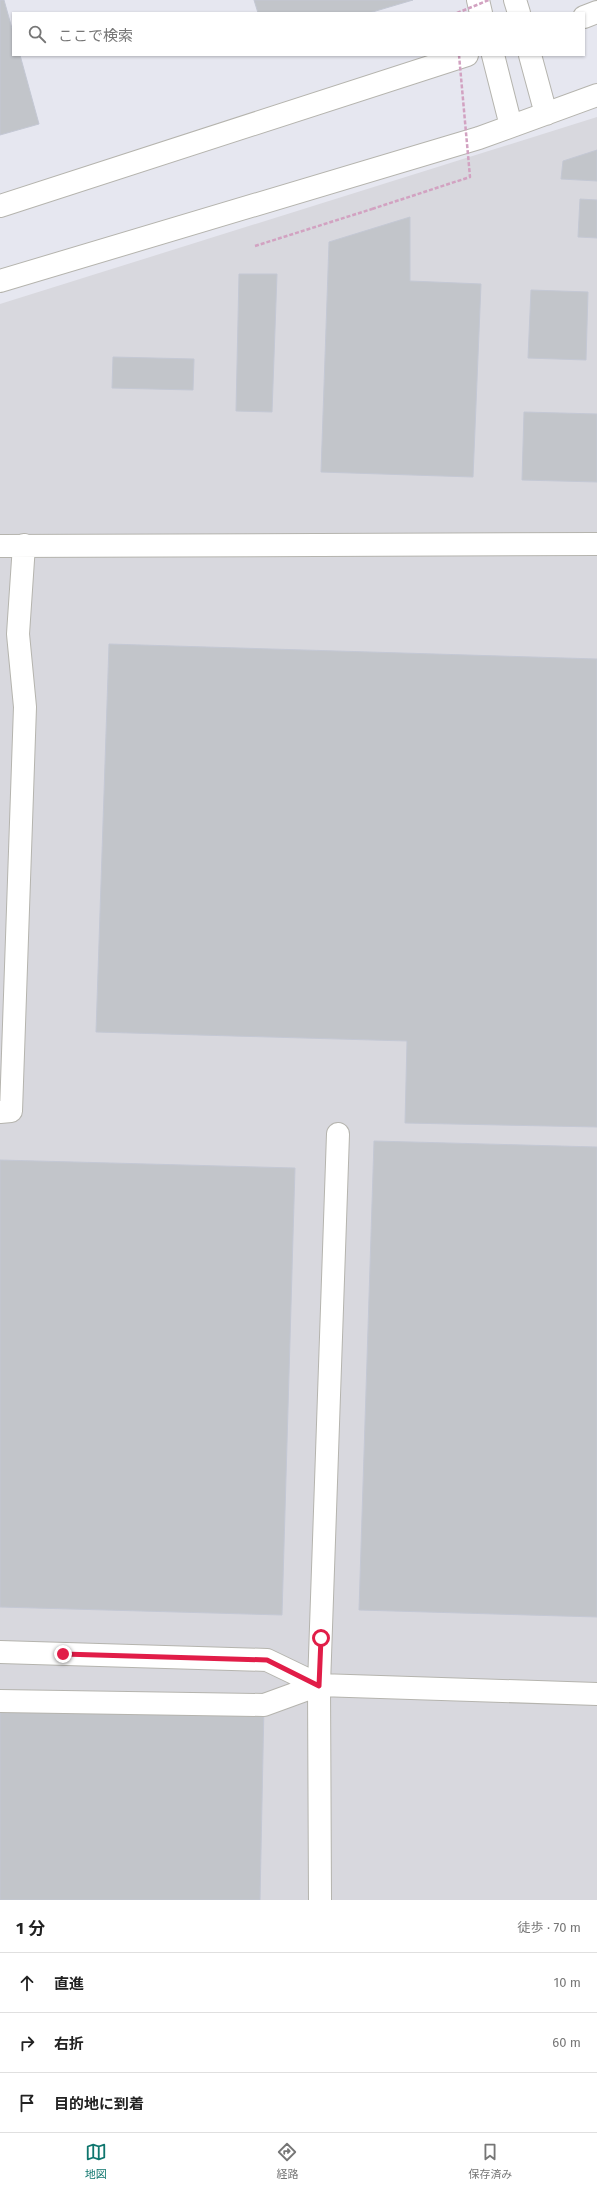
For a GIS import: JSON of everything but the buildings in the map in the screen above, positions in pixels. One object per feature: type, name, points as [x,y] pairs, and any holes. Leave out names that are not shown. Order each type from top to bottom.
[{"type":"street","points":[[478,0],[481,12]]},
{"type":"street","points":[[515,0],[519,12]]},
{"type":"street","points":[[585,17],[597,12]]},
{"type":"street","points":[[0,206],[463,56]]},
{"type":"street","points":[[493,56],[511,126]]},
{"type":"street","points":[[530,56],[546,114]]},
{"type":"street","points":[[0,282],[511,126],[597,95]]},
{"type":"street","points":[[0,546],[597,544]]},
{"type":"street","points":[[0,1112],[11,1111],[25,707],[9,634],[24,546]]},
{"type":"street","points":[[320,1900],[319,1686],[338,1134]]},
{"type":"street","points":[[0,1652],[267,1660],[319,1686]]},
{"type":"street","points":[[0,1701],[264,1705],[319,1686],[597,1694]]},
{"type":"path","points":[[459,12],[489,0]]},
{"type":"path","points":[[255,246],[470,177],[460,56]]},
{"type":"shaded area","points":[[597,117],[597,1900],[0,1900],[0,304]]},
{"type":"route","points":[[63,1654],[267,1660],[319,1686],[321,1638]]}]
